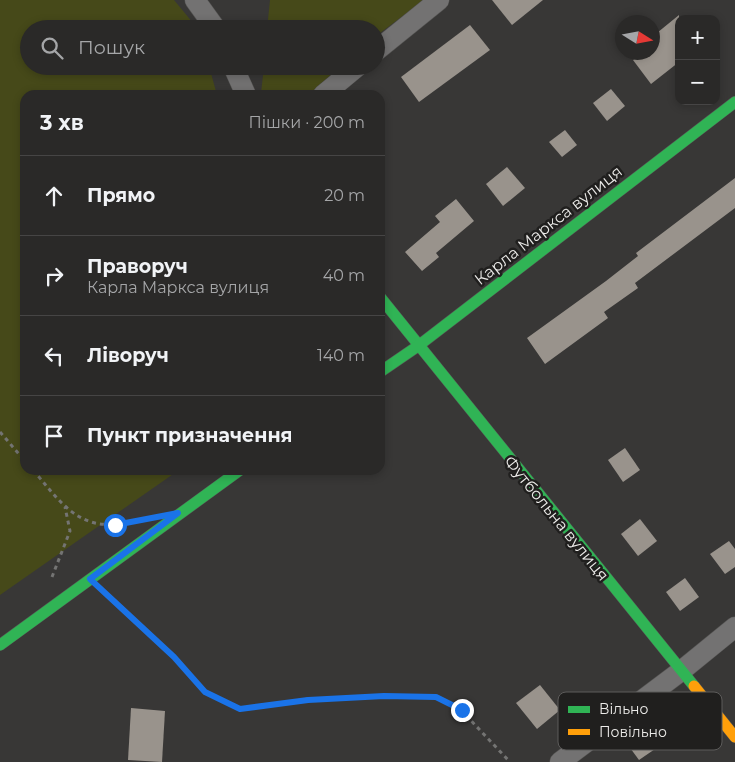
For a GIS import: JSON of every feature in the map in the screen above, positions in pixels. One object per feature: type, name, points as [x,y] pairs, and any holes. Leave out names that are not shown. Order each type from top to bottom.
[{"type":"street","points":[[195,0],[209,20]]},
{"type":"street","points":[[385,44],[439,0]]},
{"type":"street","points":[[237,75],[244,90]]},
{"type":"street","points":[[329,90],[347,75]]},
{"type":"street","name":"Карла Маркса вулиця","points":[[385,369],[418,346],[735,102]]},
{"type":"street","name":"Футбольна вулиця","points":[[385,303],[698,692]]},
{"type":"street","points":[[0,645],[233,475]]},
{"type":"street","points":[[653,692],[735,627]]},
{"type":"street","name":"Футбольна вулиця","points":[[722,721],[735,737]]},
{"type":"street","points":[[560,762],[576,750]]},
{"type":"path","points":[[0,432],[20,455]]},
{"type":"path","points":[[37,475],[65,507],[86,522],[115,525],[133,522]]},
{"type":"path","points":[[52,579],[70,531],[65,507]]},
{"type":"path","points":[[90,579],[167,650],[205,692],[240,709],[308,700],[384,696],[436,697],[462,710],[510,762]]},
{"type":"green space","points":[[0,0],[174,0],[191,20],[20,20],[20,75],[211,75],[216,90],[20,90],[20,475],[172,475],[0,595]]},
{"type":"green space","points":[[270,0],[424,0],[385,29],[385,20],[268,20]]},
{"type":"green space","points":[[263,75],[331,75],[314,90],[261,90]]},
{"type":"building","points":[[492,0],[543,0],[512,25]]},
{"type":"building","points":[[675,18],[675,65],[651,84],[633,60],[660,60],[660,30]]},
{"type":"building","points":[[470,25],[490,50],[419,102],[401,77]]},
{"type":"building","points":[[611,89],[625,106],[607,121],[593,103]]},
{"type":"building","points":[[565,130],[577,145],[562,157],[549,142]]},
{"type":"building","points":[[507,167],[525,188],[503,206],[486,184]]},
{"type":"building","points":[[735,178],[735,208],[635,283],[638,288],[604,312],[608,318],[545,364],[527,338],[606,281],[638,256],[636,253]]},
{"type":"building","points":[[456,199],[474,221],[436,253],[439,257],[422,271],[405,252],[440,222],[435,216]]},
{"type":"building","points":[[625,448],[640,470],[623,482],[608,460]]},
{"type":"building","points":[[640,519],[657,541],[638,556],[621,534]]},
{"type":"building","points":[[729,541],[735,549],[735,567],[725,574],[710,554]]},
{"type":"building","points":[[685,578],[699,597],[680,611],[666,592]]},
{"type":"building","points":[[540,685],[558,708],[558,712],[537,729],[516,703]]},
{"type":"building","points":[[131,708],[165,711],[162,762],[128,760]]},
{"type":"building","points":[[632,750],[654,750],[639,760]]},
{"type":"traffic: fast","points":[[385,369],[418,346],[735,102]]},
{"type":"traffic: fast","points":[[385,303],[694,686]]},
{"type":"traffic: fast","points":[[0,645],[233,475]]},
{"type":"traffic: slow","points":[[694,686],[699,692]]},
{"type":"traffic: slow","points":[[722,721],[735,737]]},
{"type":"route","points":[[115,525],[178,513],[90,579],[174,657],[205,692],[240,709],[308,700],[384,696],[436,697],[462,710]]}]
